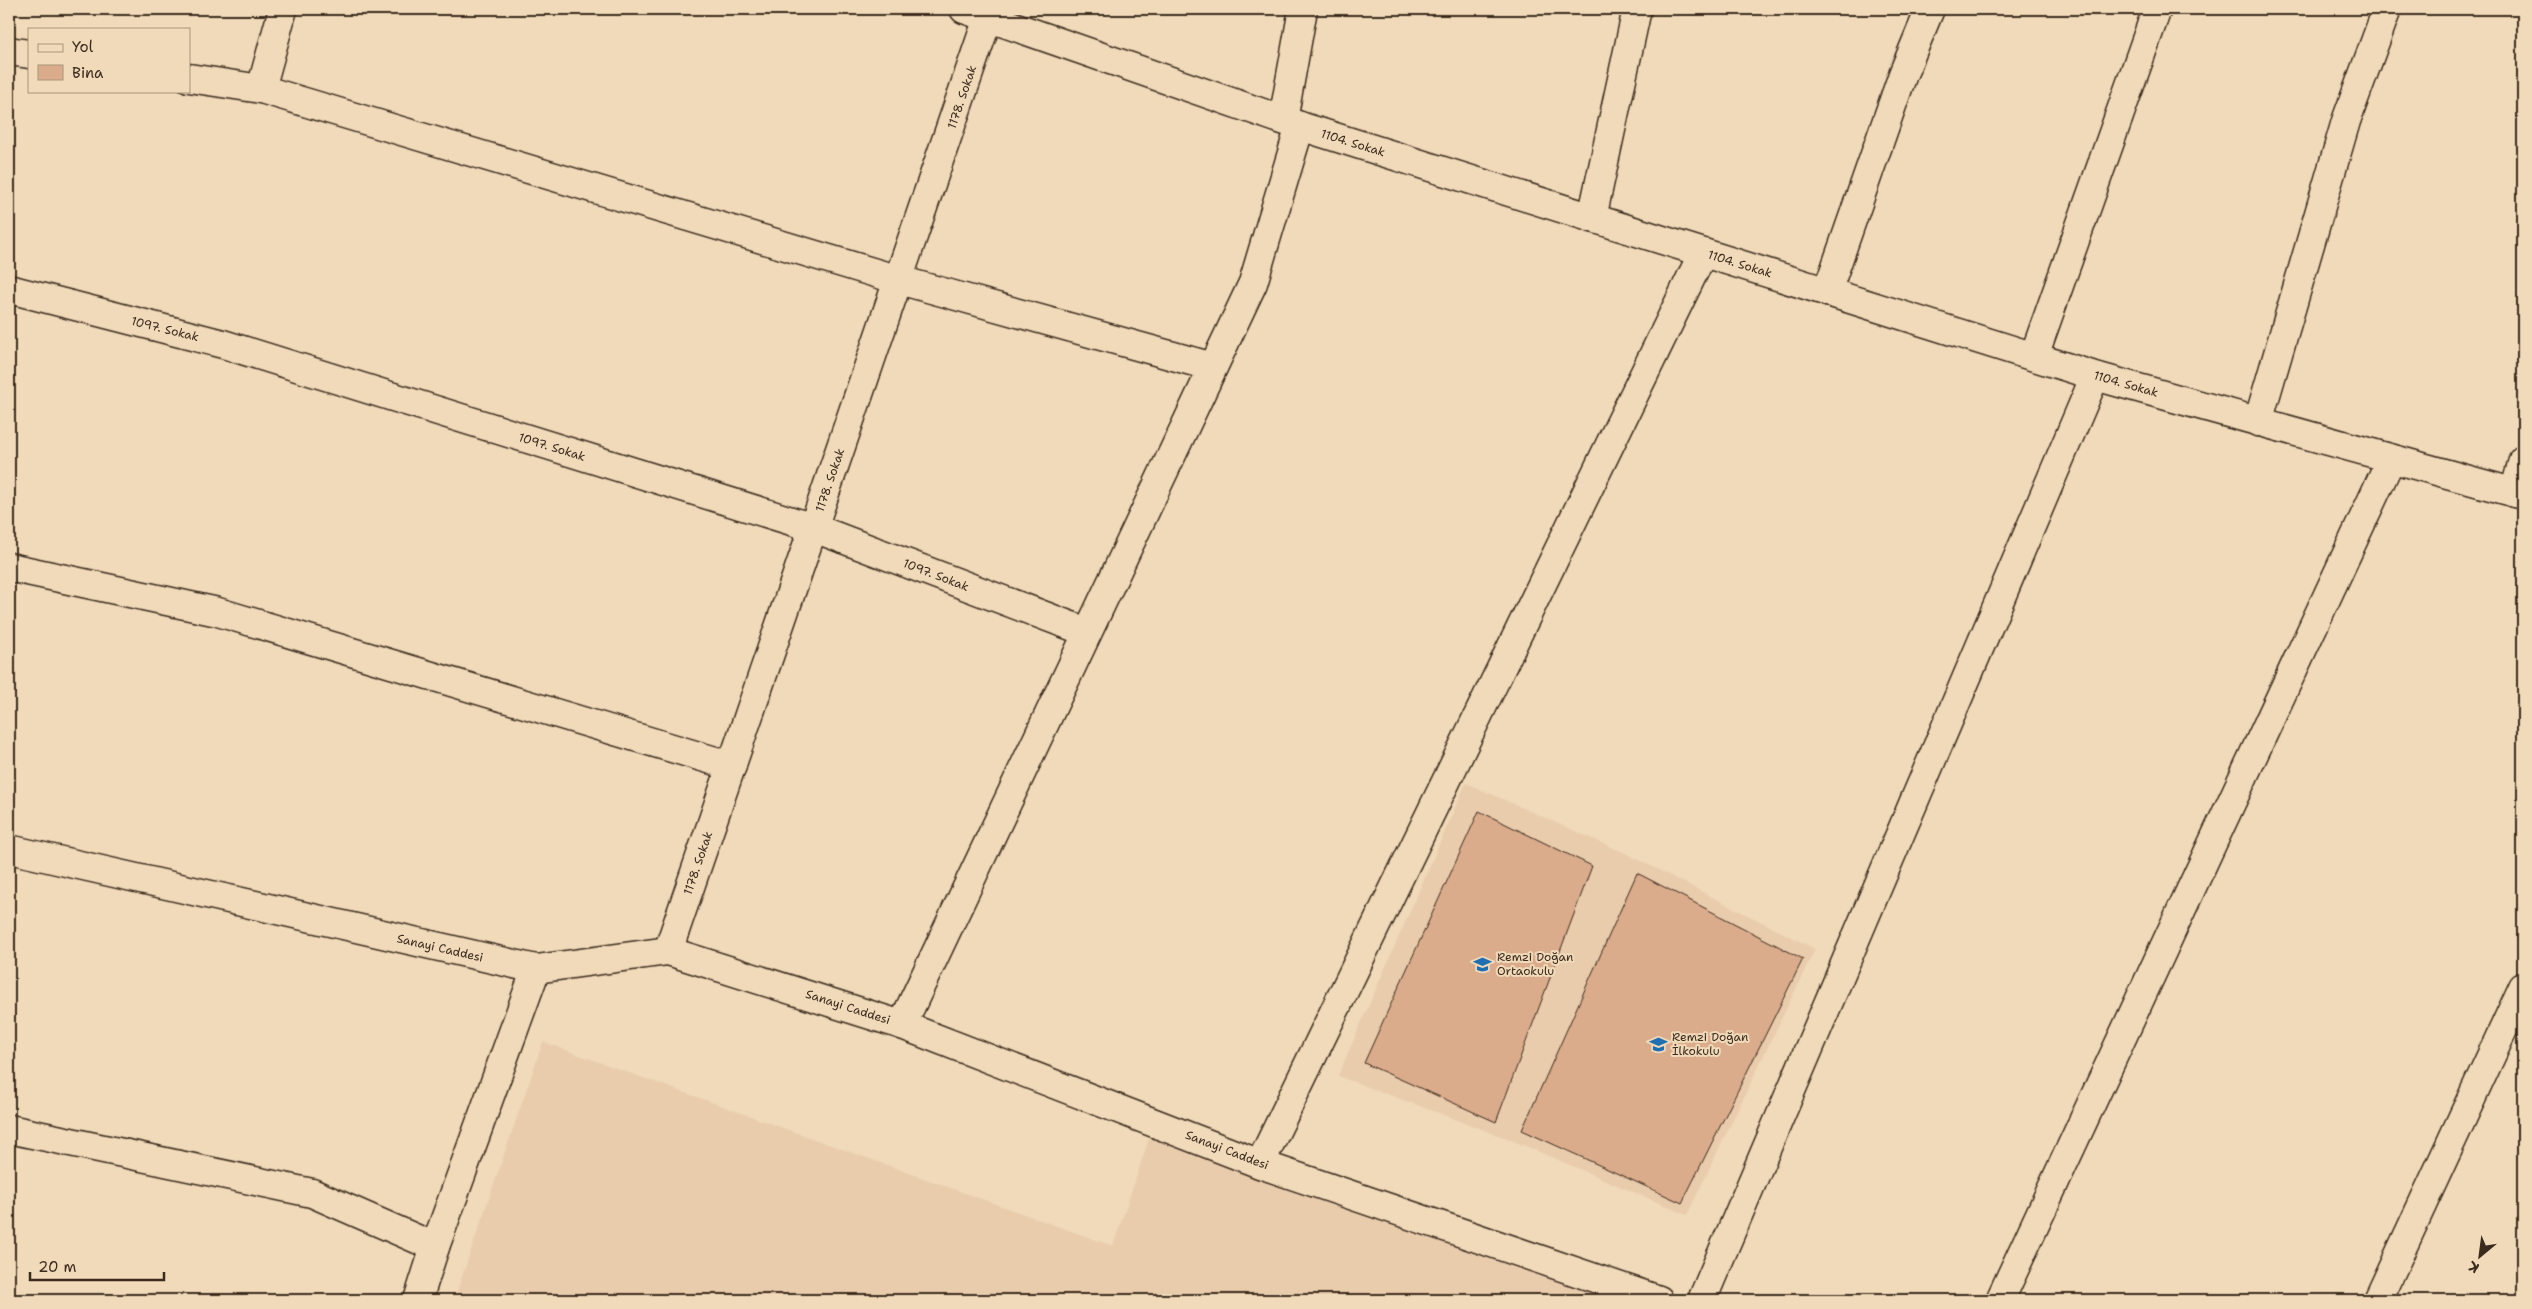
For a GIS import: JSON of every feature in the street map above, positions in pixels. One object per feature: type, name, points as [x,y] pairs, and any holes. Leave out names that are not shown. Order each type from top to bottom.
[{"type":"street","points":[[261,89],[283,9]]},
{"type":"street","name":"1104. Sokak","points":[[964,9],[990,13],[1292,123],[2095,376],[2519,494]]},
{"type":"street","points":[[902,1025],[1253,283],[1292,123],[1303,9]]},
{"type":"street","points":[[1592,218],[1637,9]]},
{"type":"street","points":[[1827,292],[1903,74],[1930,9]]},
{"type":"street","points":[[2034,356],[2157,9]]},
{"type":"street","points":[[2258,422],[2346,121],[2387,9]]},
{"type":"street","name":"1178. Sokak","points":[[668,950],[990,13]]},
{"type":"street","points":[[9,52],[28,54]]},
{"type":"street","points":[[190,78],[261,89],[899,280],[1212,367]]},
{"type":"street","points":[[1260,1164],[1703,253]]},
{"type":"street","name":"1097. Sokak","points":[[9,289],[223,344],[814,528],[1087,632]]},
{"type":"street","points":[[1702,1300],[2095,376]]},
{"type":"street","points":[[2000,1300],[2391,458]]},
{"type":"street","points":[[2519,494],[2523,460]]},
{"type":"street","points":[[9,567],[218,612],[732,766]]},
{"type":"street","name":"Sanayi Caddesi","points":[[9,849],[536,969],[668,950],[902,1025],[1260,1164],[1659,1300]]},
{"type":"street","points":[[418,1300],[435,1247],[536,969]]},
{"type":"street","points":[[2378,1300],[2523,987]]},
{"type":"street","points":[[9,1129],[312,1193],[435,1247]]},
{"type":"shaded area","points":[[1466,783],[1625,853],[1815,949],[1687,1215],[1509,1139],[1338,1076]]},
{"type":"shaded area","points":[[543,1042],[1113,1246],[1153,1127],[1619,1300],[454,1300]]},
{"type":"building","name":"Remzi Doğan Ortaokulu","points":[[1479,811],[1592,866],[1496,1122],[1364,1063]]},
{"type":"building","name":"Remzi Doğan İlkokulu","points":[[1637,873],[1803,959],[1682,1203],[1522,1130]]},
{"type":"place","name":"Remzi Doğan Ortaokulu","points":[[1483,964]]},
{"type":"place","name":"Remzi Doğan İlkokulu","points":[[1658,1044]]}]
